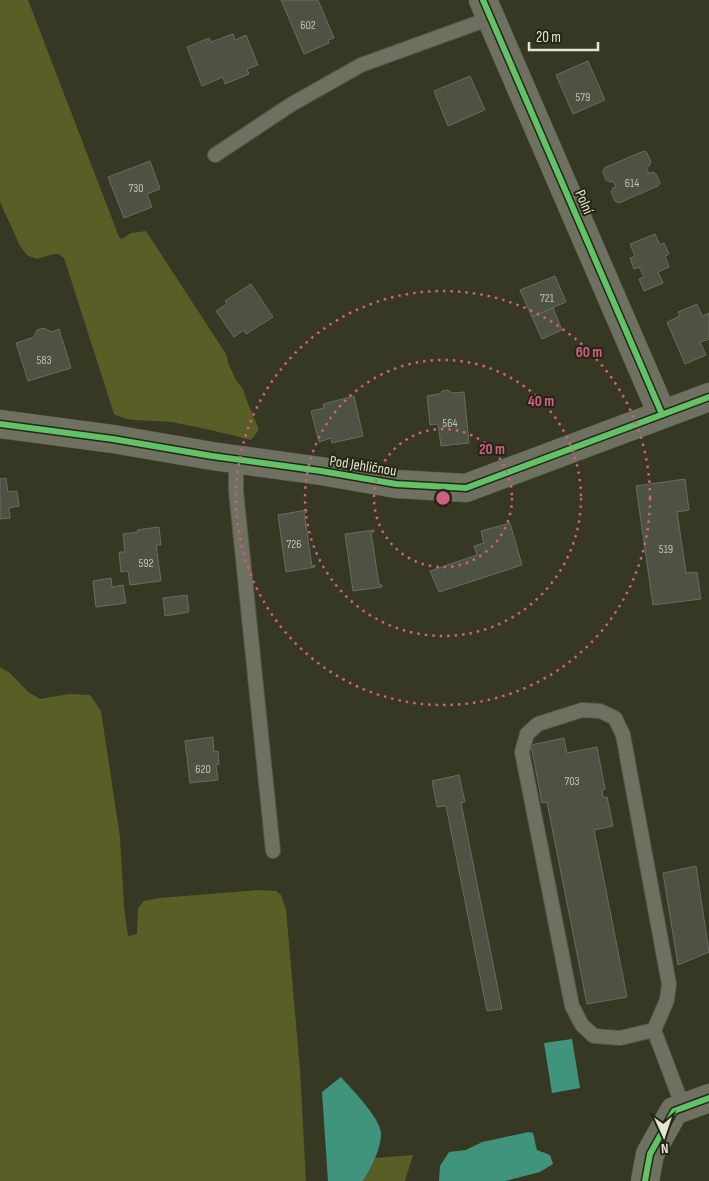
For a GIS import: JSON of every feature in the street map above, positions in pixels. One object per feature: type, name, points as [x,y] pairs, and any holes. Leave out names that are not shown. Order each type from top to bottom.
[{"type":"street","name":"Polní","points":[[487,9],[662,414]]},
{"type":"street","name":"Pod Jehličnou","points":[[0,424],[113,439],[396,484],[466,488],[709,397]]},
{"type":"street","points":[[645,1181],[650,1154],[674,1111],[709,1098]]},
{"type":"lane","points":[[215,155],[292,104],[361,65],[487,9]]},
{"type":"lane","points":[[236,459],[236,491],[273,851]]},
{"type":"lane","points":[[654,1030],[620,1038],[594,1036],[582,1025],[572,1006],[522,752],[528,734],[538,724],[582,710],[600,711],[615,718],[623,735],[669,984],[667,1000],[654,1030],[683,1107]]},
{"type":"green space","points":[[0,0],[28,0],[119,237],[122,239],[131,233],[146,231],[226,354],[229,365],[236,380],[243,389],[258,427],[258,431],[251,440],[171,422],[134,420],[114,414],[64,258],[59,254],[37,259],[28,256],[20,246],[0,202]]},
{"type":"green space","points":[[0,667],[10,673],[28,692],[40,699],[69,694],[90,695],[101,711],[120,837],[124,906],[128,936],[137,934],[138,908],[144,901],[159,898],[258,890],[276,891],[281,895],[286,909],[300,1070],[306,1181],[0,1181]]},
{"type":"green space","points":[[413,1155],[405,1181],[363,1181],[375,1158]]},
{"type":"water","points":[[572,1039],[580,1088],[552,1093],[544,1043]]},
{"type":"water","points":[[341,1077],[371,1112],[380,1127],[381,1140],[363,1181],[328,1181],[322,1092]]},
{"type":"water","points":[[529,1132],[533,1133],[537,1150],[550,1155],[553,1164],[540,1172],[505,1181],[439,1181],[440,1166],[449,1152],[466,1150],[482,1142]]},
{"type":"building","points":[[281,0],[318,0],[334,38],[328,40],[329,43],[304,54]]},
{"type":"building","points":[[233,34],[235,40],[246,35],[258,65],[247,69],[249,74],[225,84],[223,77],[202,86],[187,47],[209,38],[211,42]]},
{"type":"building","points":[[588,61],[605,100],[573,114],[556,75]]},
{"type":"building","points":[[470,76],[485,110],[448,126],[434,91]]},
{"type":"building","points":[[644,151],[651,162],[646,167],[649,174],[652,172],[656,174],[660,183],[658,186],[619,203],[615,201],[611,192],[616,187],[613,181],[606,180],[603,172],[604,168]]},
{"type":"building","points":[[150,161],[160,189],[147,194],[152,207],[124,218],[108,177]]},
{"type":"building","points":[[655,234],[660,245],[664,243],[669,254],[665,256],[669,267],[658,272],[663,283],[644,291],[639,279],[644,277],[639,267],[634,269],[630,258],[635,256],[630,244]]},
{"type":"building","points":[[555,276],[566,302],[532,317],[520,290]]},
{"type":"building","points":[[251,284],[273,317],[246,334],[244,330],[234,337],[216,311],[227,304],[225,301]]},
{"type":"building","points":[[697,304],[702,316],[709,313],[709,339],[700,342],[706,355],[685,364],[667,322],[680,316],[678,312]]},
{"type":"building","points":[[553,308],[562,330],[542,339],[532,317]]},
{"type":"building","points":[[44,328],[51,332],[59,329],[71,368],[28,381],[16,343],[34,337],[37,330]]},
{"type":"building","points":[[448,390],[452,393],[464,392],[469,443],[441,446],[438,424],[430,425],[427,396]]},
{"type":"building","points":[[354,396],[363,436],[332,443],[331,438],[319,442],[311,411],[324,408],[323,404]]},
{"type":"building","points":[[6,478],[8,492],[17,491],[19,506],[9,508],[10,518],[0,519],[0,479]]},
{"type":"building","points":[[685,479],[689,510],[677,512],[686,573],[697,572],[701,599],[653,605],[636,486]]},
{"type":"building","points":[[307,510],[304,513],[312,566],[315,565],[315,567],[286,572],[278,515]]},
{"type":"building","points":[[510,523],[522,565],[439,592],[430,571],[477,555],[474,546],[484,543],[481,531]]},
{"type":"building","points":[[159,527],[161,545],[156,545],[161,581],[130,585],[128,571],[121,572],[119,552],[125,552],[123,534]]},
{"type":"building","points":[[374,530],[374,532],[371,532],[379,585],[382,585],[382,587],[353,591],[345,534]]},
{"type":"building","points":[[111,578],[112,587],[123,585],[126,603],[96,607],[93,581]]},
{"type":"building","points":[[187,595],[189,612],[165,616],[163,598]]},
{"type":"building","points":[[213,737],[214,752],[218,751],[219,764],[216,765],[218,780],[190,783],[185,741]]},
{"type":"building","points":[[564,738],[567,753],[597,747],[605,789],[602,790],[603,798],[607,797],[613,826],[594,830],[627,997],[587,1004],[547,802],[542,803],[531,745]]},
{"type":"building","points":[[459,775],[465,802],[461,803],[502,1009],[487,1011],[446,806],[437,807],[432,781]]},
{"type":"building","points":[[696,866],[709,952],[678,965],[663,873]]},
{"type":"cycle path","points":[[483,0],[662,414]]},
{"type":"cycle path","points":[[0,424],[113,439],[396,484],[466,488],[709,397]]},
{"type":"cycle path","points":[[645,1181],[650,1154],[674,1111],[709,1098]]}]
